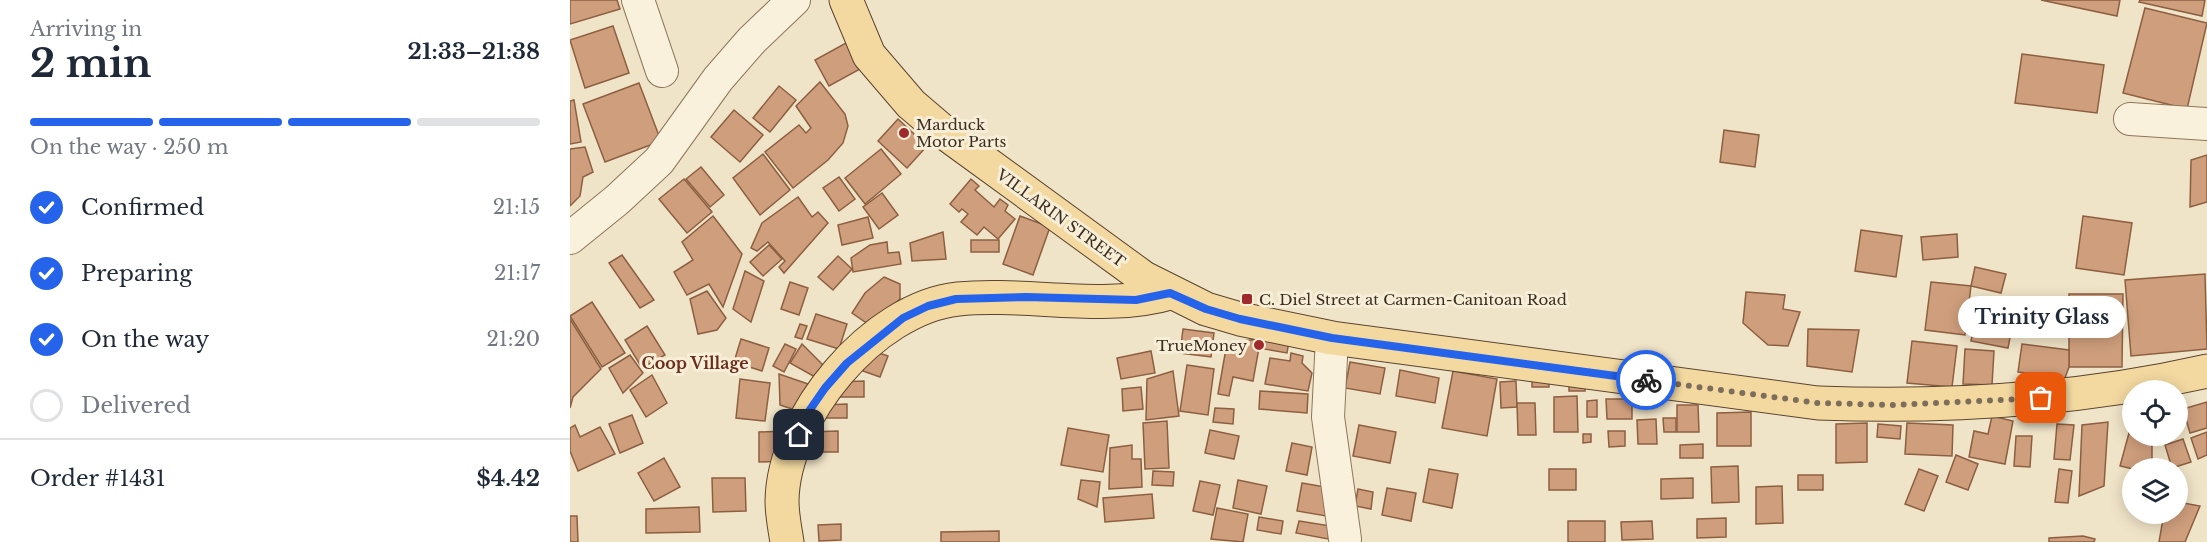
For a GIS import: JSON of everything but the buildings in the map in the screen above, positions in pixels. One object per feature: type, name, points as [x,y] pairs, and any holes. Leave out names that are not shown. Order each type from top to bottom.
[{"type":"main road","name":"VILLARIN STREET","points":[[846,0],[869,55],[911,104],[954,140],[1144,278],[1206,309],[1240,319],[1332,338],[1818,403],[1892,405],[2082,395],[2207,371]]},
{"type":"main road","points":[[787,542],[782,501],[790,456],[807,414],[825,388],[847,363],[903,318],[928,306],[956,299],[1022,297],[1136,300],[1170,293]]},
{"type":"street","points":[[638,0],[662,71]]},
{"type":"street","points":[[570,238],[617,200],[659,160],[718,79],[752,40],[794,0]]},
{"type":"street","points":[[2130,119],[2207,124]]},
{"type":"street","points":[[1332,338],[1328,417],[1345,539]]},
{"type":"way so far","points":[[1646,380],[1818,403],[1958,404],[2041,398]]},
{"type":"place","name":"Marduck Motor Parts","points":[[904,133]]},
{"type":"place","name":"C. Diel Street at Carmen-Canitoan Road","points":[[1247,299]]},
{"type":"place","name":"TrueMoney","points":[[1259,345]]},
{"type":"place","name":"Trinity Glass","points":[[2041,398]]},
{"type":"district","name":"Coop Village","points":[[695,363]]},
{"type":"route","points":[[799,435],[807,414],[825,388],[847,363],[881,333],[903,318],[928,306],[956,299],[1043,297],[1136,300],[1170,293],[1206,309],[1240,319],[1332,338],[1646,380]]}]
